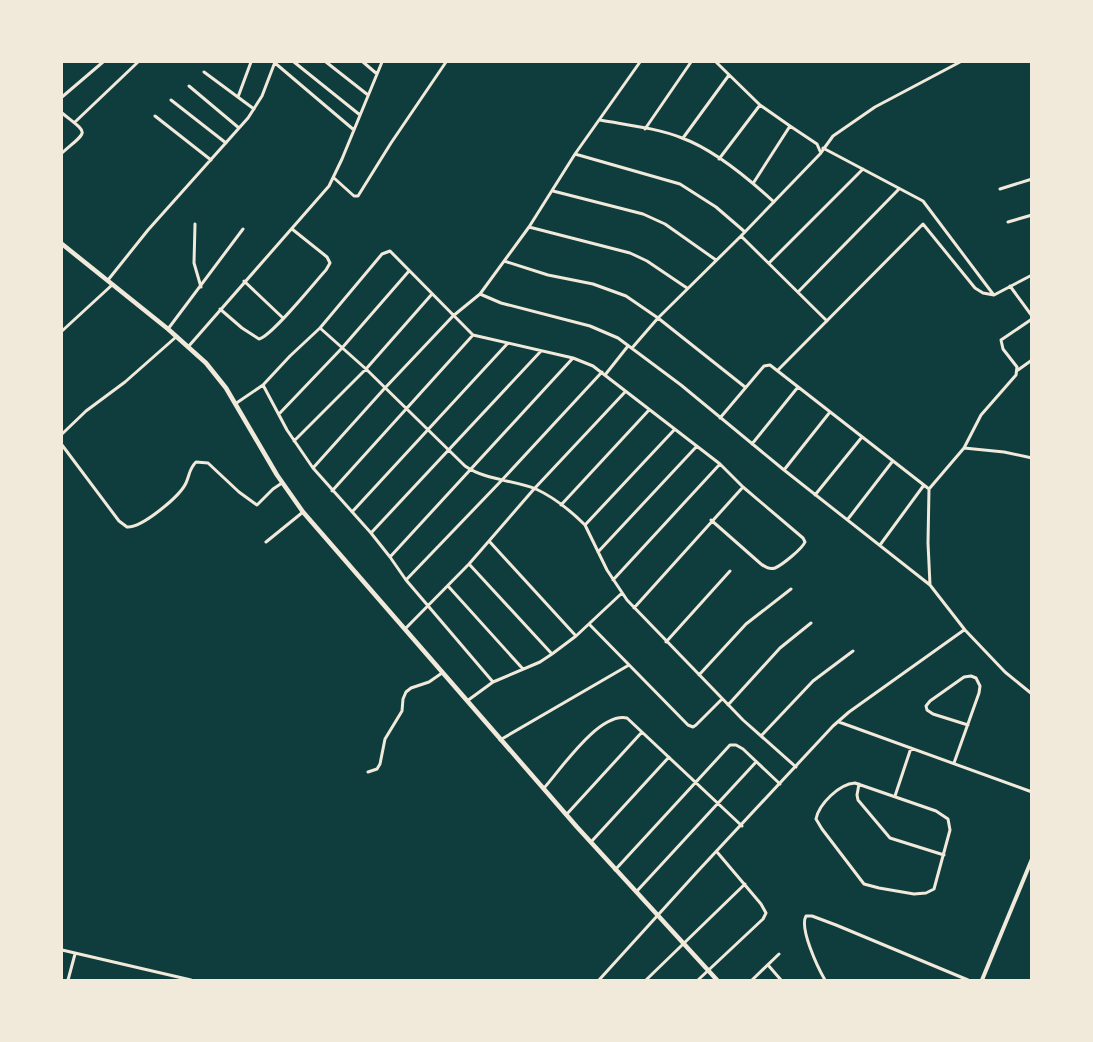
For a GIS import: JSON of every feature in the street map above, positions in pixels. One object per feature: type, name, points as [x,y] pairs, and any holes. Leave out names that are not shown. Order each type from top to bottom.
[{"type":"main road","points":[[62,244],[168,329],[206,363],[226,388],[282,483],[303,512],[566,815],[717,981]]},
{"type":"street","points":[[62,97],[103,62]]},
{"type":"street","points":[[75,122],[138,62]]},
{"type":"street","points":[[238,97],[251,62]]},
{"type":"street","points":[[62,331],[110,283],[148,230],[239,128],[262,96],[275,62],[354,130]]},
{"type":"street","points":[[294,62],[360,115]]},
{"type":"street","points":[[326,62],[368,95]]},
{"type":"street","points":[[363,62],[377,74]]},
{"type":"street","points":[[188,347],[334,178],[382,62]]},
{"type":"street","points":[[334,178],[354,196],[358,196],[446,62]]},
{"type":"street","points":[[313,468],[453,316],[480,294],[529,227],[575,154],[640,62]]},
{"type":"street","points":[[645,129],[691,62]]},
{"type":"street","points":[[716,62],[760,105],[817,144],[820,149],[819,154]]},
{"type":"street","points":[[406,580],[603,374],[774,202],[833,136],[875,107],[960,62]]},
{"type":"street","points":[[204,72],[254,109]]},
{"type":"street","points":[[682,138],[729,75]]},
{"type":"street","points":[[189,86],[239,128]]},
{"type":"street","points":[[171,100],[226,143]]},
{"type":"street","points":[[719,159],[760,105]]},
{"type":"street","points":[[62,113],[82,129],[82,134],[62,153]]},
{"type":"street","points":[[155,116],[211,160]]},
{"type":"street","points":[[600,120],[682,138],[719,159],[753,183],[774,202]]},
{"type":"street","points":[[753,183],[790,126]]},
{"type":"street","points":[[823,148],[923,201],[994,295]]},
{"type":"street","points":[[575,154],[680,184],[716,207],[745,232]]},
{"type":"street","points":[[769,263],[864,170]]},
{"type":"street","points":[[1000,189],[1032,179]]},
{"type":"street","points":[[798,292],[899,189]]},
{"type":"street","points":[[553,191],[643,214],[677,231],[716,260]]},
{"type":"street","points":[[1008,222],[1032,215]]},
{"type":"street","points":[[195,224],[194,263],[201,287]]},
{"type":"street","points":[[778,370],[923,224],[975,288],[983,293],[994,295],[1009,285],[1032,275]]},
{"type":"street","points":[[529,227],[639,257],[687,288]]},
{"type":"street","points":[[168,329],[243,229]]},
{"type":"street","points":[[220,309],[259,339],[266,336],[283,318],[330,263],[327,257],[292,229]]},
{"type":"street","points":[[741,236],[827,321]]},
{"type":"street","points":[[235,404],[263,385],[320,328],[384,252],[391,252],[473,335],[573,358],[594,366],[720,465],[805,542],[802,548],[777,567],[767,567],[711,520]]},
{"type":"street","points":[[504,261],[605,288],[626,296],[658,318],[746,387]]},
{"type":"street","points":[[279,414],[342,348],[409,271]]},
{"type":"street","points":[[244,281],[283,318]]},
{"type":"street","points":[[1009,285],[1032,318],[1001,340],[1003,349],[1018,370]]},
{"type":"street","points":[[294,441],[366,369],[432,294]]},
{"type":"street","points":[[480,294],[501,303],[601,329],[630,347],[681,385],[815,495],[930,585],[965,630],[1005,672],[1032,694]]},
{"type":"street","points":[[320,328],[366,369],[384,389],[471,471],[534,489],[561,505],[585,525],[613,580],[634,608],[728,705],[796,767]]},
{"type":"street","points":[[332,491],[473,335]]},
{"type":"street","points":[[62,434],[86,411],[125,382],[176,337]]},
{"type":"street","points":[[352,512],[507,344]]},
{"type":"street","points":[[371,533],[541,351]]},
{"type":"street","points":[[390,557],[573,358]]},
{"type":"street","points":[[930,585],[929,489],[964,448],[981,415],[1018,370],[1032,360]]},
{"type":"street","points":[[720,418],[765,365],[770,365],[929,489]]},
{"type":"street","points":[[263,385],[294,441],[313,468],[371,533],[406,580],[493,682]]},
{"type":"street","points":[[752,444],[798,387]]},
{"type":"street","points":[[406,628],[469,564],[534,489],[625,392]]},
{"type":"street","points":[[561,505],[649,410]]},
{"type":"street","points":[[784,470],[830,412]]},
{"type":"street","points":[[585,525],[675,429]]},
{"type":"street","points":[[815,495],[862,437]]},
{"type":"street","points":[[62,445],[119,521],[128,527],[140,524],[176,494],[186,484],[191,467],[196,462],[208,463],[239,492],[257,505],[282,483]]},
{"type":"street","points":[[598,552],[697,446]]},
{"type":"street","points":[[964,448],[998,451],[1032,458]]},
{"type":"street","points":[[848,519],[892,462]]},
{"type":"street","points":[[613,580],[720,465]]},
{"type":"street","points":[[880,545],[924,485]]},
{"type":"street","points":[[634,608],[743,487]]},
{"type":"street","points":[[266,542],[303,512]]},
{"type":"street","points":[[489,541],[576,636]]},
{"type":"street","points":[[469,564],[552,654]]},
{"type":"street","points":[[666,642],[730,571]]},
{"type":"street","points":[[448,585],[523,669]]},
{"type":"street","points":[[699,675],[746,624],[791,589]]},
{"type":"street","points":[[467,701],[493,682],[552,654],[576,636],[622,594]]},
{"type":"street","points":[[728,705],[780,648],[811,623]]},
{"type":"street","points":[[589,624],[691,727],[696,725],[722,699]]},
{"type":"street","points":[[599,981],[838,722],[965,630]]},
{"type":"street","points":[[761,736],[813,681],[853,651]]},
{"type":"street","points":[[500,740],[629,665]]},
{"type":"street","points":[[368,772],[377,769],[380,764],[384,742],[402,711],[406,692],[429,682],[442,673]]},
{"type":"street","points":[[954,763],[968,725],[980,687],[976,678],[971,676],[964,677],[926,706],[927,710],[933,714],[968,725]]},
{"type":"street","points":[[544,788],[581,744],[605,724],[618,718],[627,718],[742,826]]},
{"type":"street","points":[[838,722],[1032,792]]},
{"type":"street","points":[[566,815],[642,732]]},
{"type":"street","points":[[615,870],[730,745],[743,749],[781,784]]},
{"type":"street","points":[[895,796],[910,748]]},
{"type":"street","points":[[591,843],[669,757]]},
{"type":"street","points":[[636,893],[756,762]]},
{"type":"street","points":[[846,784],[859,784],[936,811],[948,819],[950,830],[935,887],[927,893],[914,894],[868,886],[862,882],[822,829],[816,819],[820,809],[846,784]]},
{"type":"street","points":[[859,784],[858,800],[890,838],[944,855]]},
{"type":"street","points":[[698,981],[765,915],[765,911],[745,884],[717,852]]},
{"type":"street","points":[[982,981],[1032,859]]},
{"type":"street","points":[[646,981],[745,884]]},
{"type":"street","points":[[825,981],[804,925],[806,916],[836,925],[968,981]]},
{"type":"street","points":[[62,951],[191,981]]},
{"type":"street","points":[[68,981],[75,954]]},
{"type":"street","points":[[752,981],[779,954]]},
{"type":"street","points":[[768,965],[781,981]]}]
